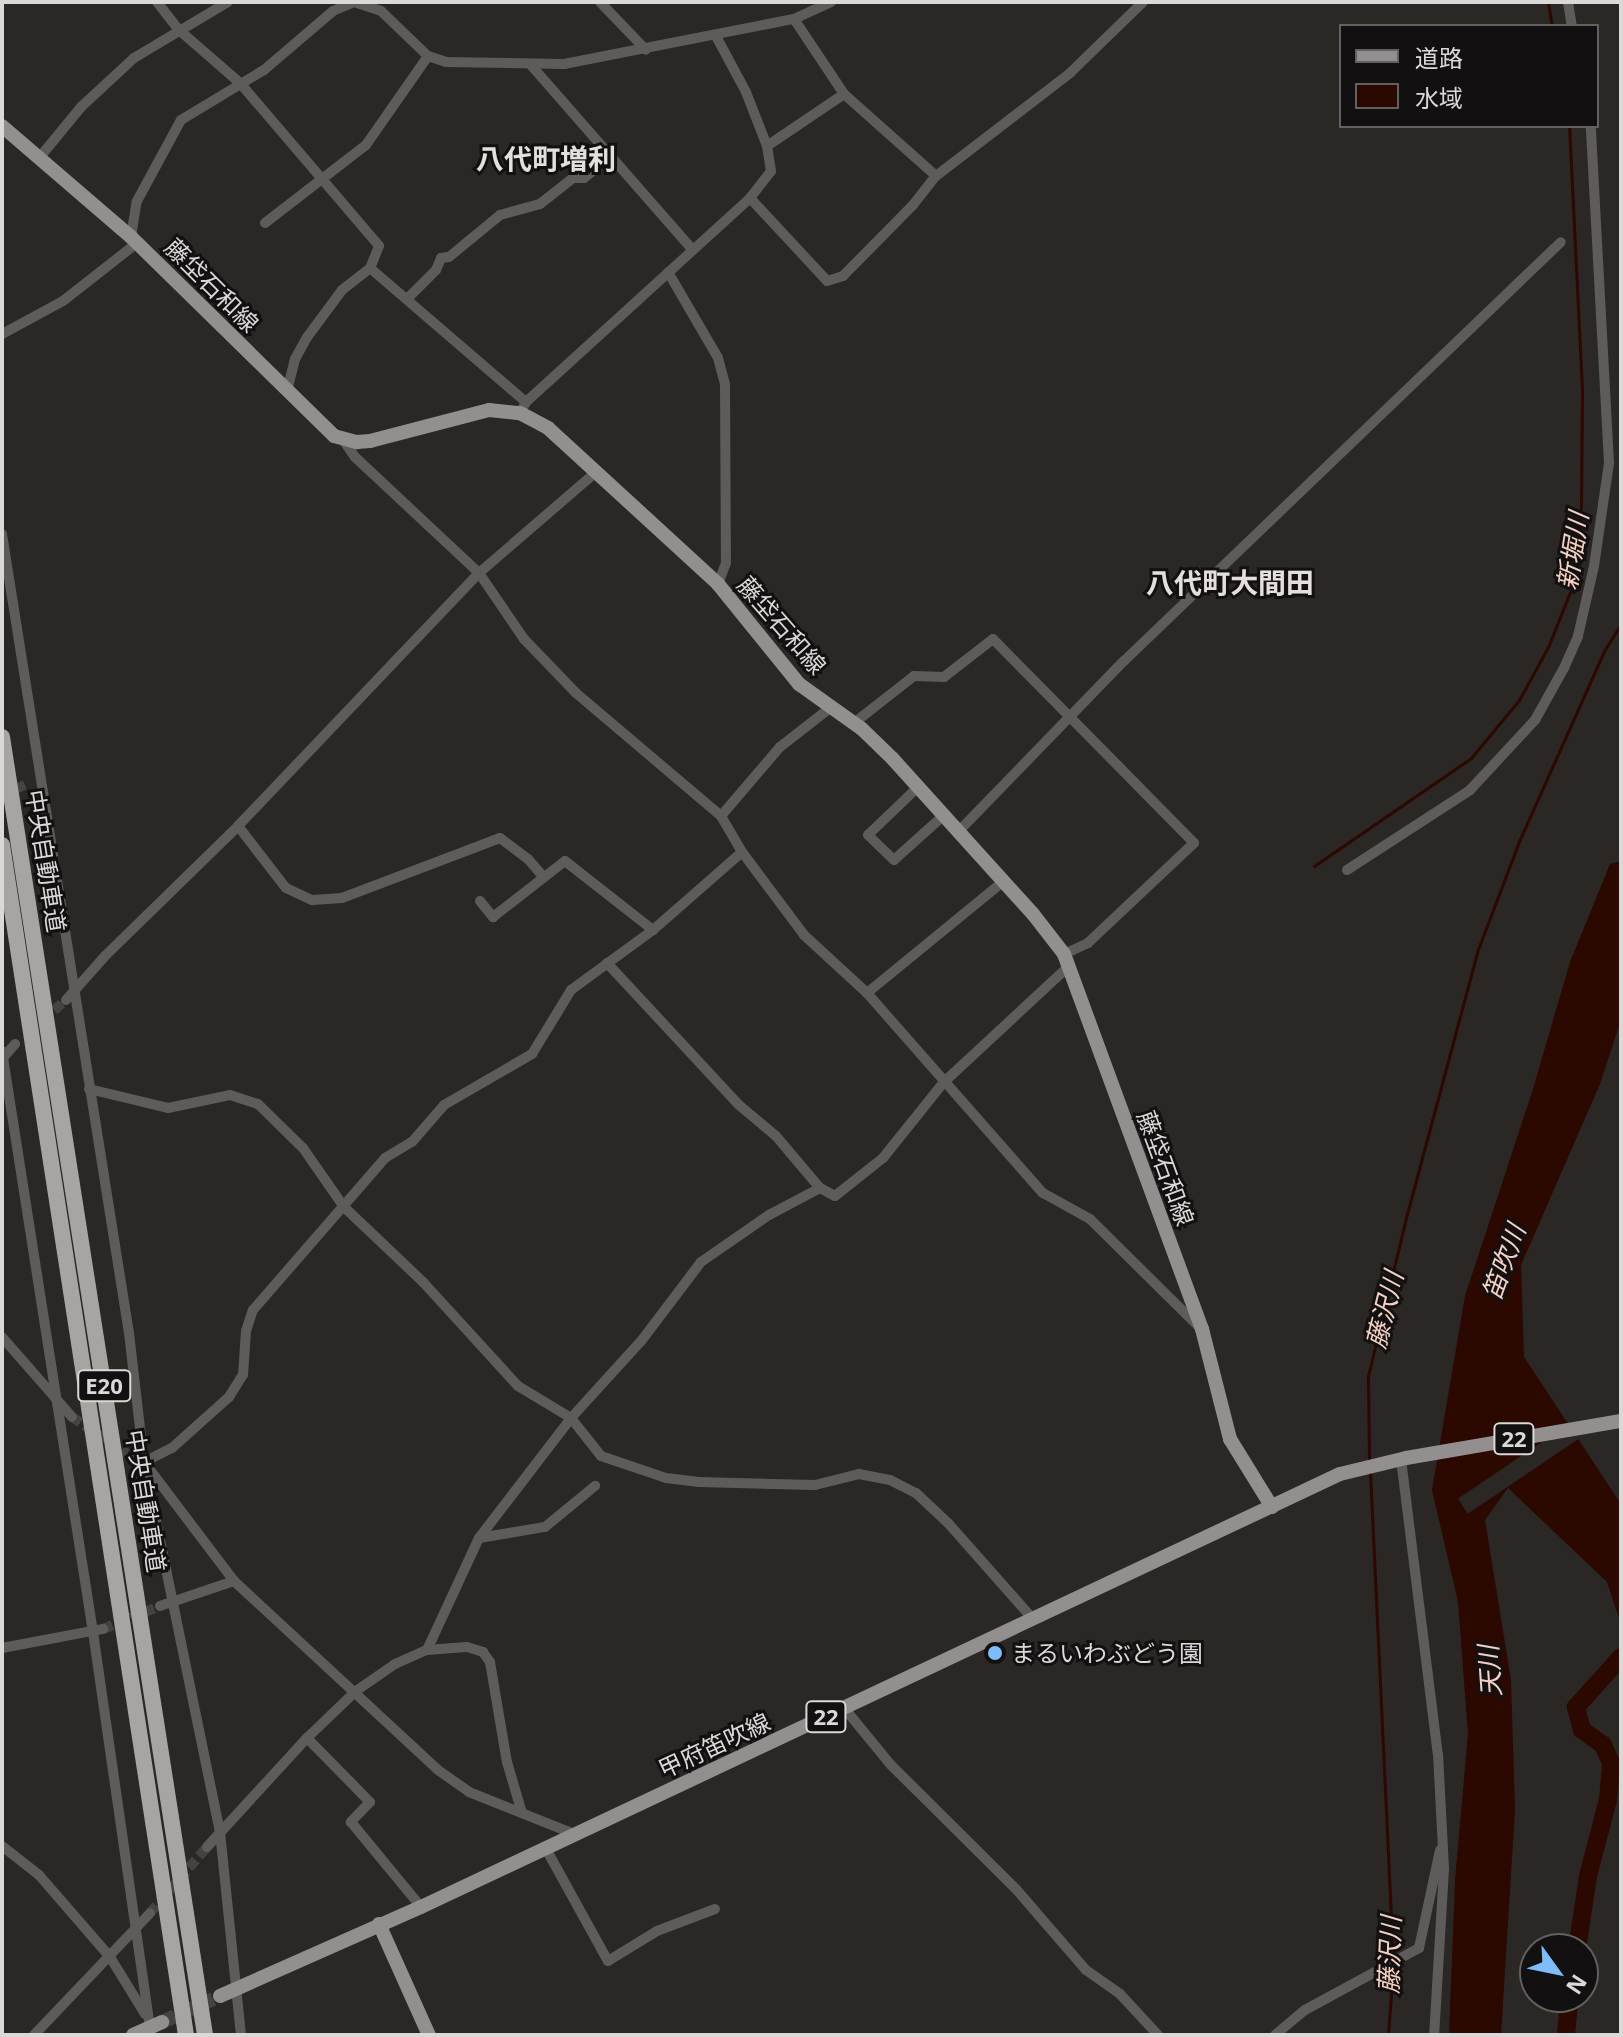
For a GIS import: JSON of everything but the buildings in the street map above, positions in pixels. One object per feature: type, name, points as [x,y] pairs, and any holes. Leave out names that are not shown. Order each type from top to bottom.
[{"type":"highway","name":"中央自動車道","points":[[2,737],[207,2035]]},
{"type":"highway","name":"中央自動車道","points":[[2,845],[186,2035]]},
{"type":"main road","name":"藤垈石和線","points":[[2,126],[134,240],[313,418],[343,440],[370,441],[475,411],[523,407],[718,584],[789,673],[830,708],[854,723],[959,831],[1004,881],[1066,960],[1202,1329],[1230,1439],[1272,1507]]},
{"type":"main road","name":"22","points":[[1399,1459],[1621,1421]]},
{"type":"main road","name":"甲府笛吹線","points":[[220,1996],[421,1907],[1355,1469],[1399,1459]]},
{"type":"main road","points":[[379,1924],[429,2035]]},
{"type":"main road","points":[[133,2035],[153,2026]]},
{"type":"street","points":[[157,2],[179,30],[240,83],[379,246],[370,268],[342,290],[308,336],[295,359],[287,391]]},
{"type":"street","points":[[40,157],[105,82],[134,58],[228,2]]},
{"type":"street","points":[[2,334],[63,301],[134,240],[137,201],[181,120],[288,53],[333,11],[354,2],[379,7],[428,56],[466,64],[564,64],[794,19],[831,2]]},
{"type":"street","points":[[600,2],[646,50]]},
{"type":"street","points":[[750,198],[827,281],[843,276],[936,176],[1070,73],[1143,2]]},
{"type":"street","points":[[1568,2],[1572,24]]},
{"type":"street","points":[[794,19],[844,94],[936,176]]},
{"type":"street","points":[[370,268],[523,407],[750,198],[771,171],[767,146],[746,92],[716,36]]},
{"type":"street","points":[[265,223],[366,145],[428,56]]},
{"type":"street","points":[[530,64],[693,250]]},
{"type":"street","points":[[767,146],[844,94]]},
{"type":"street","points":[[1347,870],[1470,790],[1535,720],[1578,636],[1594,566],[1609,463],[1591,128]]},
{"type":"street","points":[[407,299],[436,270],[441,258],[449,257],[500,215],[540,204],[573,178],[584,178],[611,156]]},
{"type":"street","points":[[959,831],[1070,716],[1561,242]]},
{"type":"street","points":[[668,272],[718,358],[725,385],[726,563],[718,584]]},
{"type":"street","points":[[343,440],[355,457],[479,573],[524,639],[576,693],[721,816],[742,852],[804,935],[867,993],[943,1083],[1043,1193],[1090,1219],[1202,1329]]},
{"type":"street","points":[[70,996],[105,956],[238,826],[479,573],[596,472]]},
{"type":"street","points":[[2,534],[5,580],[42,778],[70,996],[89,1089],[129,1333],[140,1460],[165,1604],[220,1832],[241,2035]]},
{"type":"street","points":[[607,963],[739,1105],[776,1136],[820,1188],[835,1196],[883,1158],[943,1083],[1066,960],[1194,843],[993,639],[944,677],[914,676],[854,723]]},
{"type":"street","points":[[721,816],[780,747],[830,708]]},
{"type":"street","points":[[29,783],[42,778]]},
{"type":"street","points":[[918,787],[868,835],[894,860],[944,815]]},
{"type":"street","points":[[238,826],[286,888],[312,900],[342,898],[500,838],[528,859],[543,876]]},
{"type":"street","points":[[140,1460],[172,1448],[229,1397],[243,1375],[246,1331],[253,1310],[385,1158],[412,1142],[444,1105],[532,1054],[571,990],[653,930],[742,852]]},
{"type":"street","points":[[480,901],[493,917],[565,861],[653,930]]},
{"type":"street","points":[[867,993],[1004,881]]},
{"type":"street","points":[[2,1058],[15,1044]]},
{"type":"street","points":[[2,1051],[57,1404],[98,1630],[136,1929],[153,2026]]},
{"type":"street","points":[[89,1089],[168,1108],[214,1096],[243,1097],[258,1104],[303,1148],[344,1207],[423,1282],[518,1386],[571,1418],[601,1456],[666,1478],[750,1485],[815,1485],[859,1474],[890,1480],[916,1493],[948,1523],[1033,1619]]},
{"type":"street","points":[[427,1650],[479,1538],[571,1418],[642,1340],[701,1262],[769,1215],[820,1188]]},
{"type":"street","points":[[2,1337],[57,1404],[72,1417]]},
{"type":"street","points":[[1399,1459],[1438,1754],[1444,1884],[1434,2035]]},
{"type":"street","points":[[140,1460],[234,1581],[438,1770],[469,1792],[574,1834]]},
{"type":"street","points":[[479,1538],[545,1527],[595,1486]]},
{"type":"street","points":[[165,1604],[234,1581]]},
{"type":"street","points":[[2,1648],[98,1630]]},
{"type":"street","points":[[207,1847],[283,1768],[307,1738],[356,1691],[395,1664],[427,1650],[467,1647],[483,1652],[490,1662],[507,1762],[522,1813]]},
{"type":"street","points":[[845,1709],[890,1764],[1016,1889],[1086,1970],[1120,1994],[1158,2035]]},
{"type":"street","points":[[307,1738],[370,1802],[351,1822],[421,1907]]},
{"type":"street","points":[[1275,2035],[1305,2010],[1419,1948],[1443,1840]]},
{"type":"street","points":[[2,1846],[39,1875],[110,1957],[153,2026]]},
{"type":"street","points":[[545,1847],[608,1961],[657,1931],[715,1909]]},
{"type":"street","points":[[34,2035],[150,1913]]},
{"type":"water","points":[[1621,861],[1621,1020],[1600,1084],[1521,1265],[1524,1357],[1621,1504],[1621,1624],[1607,1582],[1508,1488],[1485,1520],[1511,1680],[1515,1809],[1501,2035],[1449,2035],[1455,1880],[1468,1734],[1458,1602],[1432,1490],[1465,1296],[1533,1089],[1570,962],[1610,864]]},
{"type":"pier","points":[[1573,1421],[1583,1436],[1468,1514],[1458,1499]]},
{"type":"waterway","name":"新堀川","points":[[1548,2],[1552,24]]},
{"type":"waterway","name":"新堀川","points":[[1314,866],[1471,758],[1519,700],[1548,647],[1572,587],[1581,506],[1582,390],[1569,128]]},
{"type":"waterway","name":"藤沢川","points":[[1369,1460],[1368,1376],[1407,1214],[1477,952],[1520,839],[1604,651],[1621,624]]},
{"type":"waterway","name":"藤沢川","points":[[1370,1472],[1393,1959]]},
{"type":"waterway","points":[[1579,1933],[1588,1876],[1608,1800],[1611,1763],[1603,1745],[1582,1730],[1576,1707],[1621,1657]]},
{"type":"waterway","name":"藤沢川","points":[[1388,2035],[1393,1967]]},
{"type":"waterway","points":[[1566,2035],[1568,2013]]},
{"type":"tunnel","points":[[2,795],[29,783]]},
{"type":"tunnel","points":[[43,1020],[66,1000]]},
{"type":"tunnel","points":[[72,1417],[135,1459]]},
{"type":"tunnel","points":[[103,1629],[160,1606]]},
{"type":"tunnel","points":[[150,1913],[207,1847]]},
{"type":"tunnel","points":[[162,2022],[220,1996]]},
{"type":"place","name":"まるいわぶどう園","points":[[995,1653]]},
{"type":"district","name":"八代町増利","points":[[546,158]]},
{"type":"district","name":"八代町大間田","points":[[1230,582]]},
{"type":"water label","name":"笛吹川","points":[[1504,1262]]},
{"type":"water label","name":"天川","points":[[1490,1671]]}]
